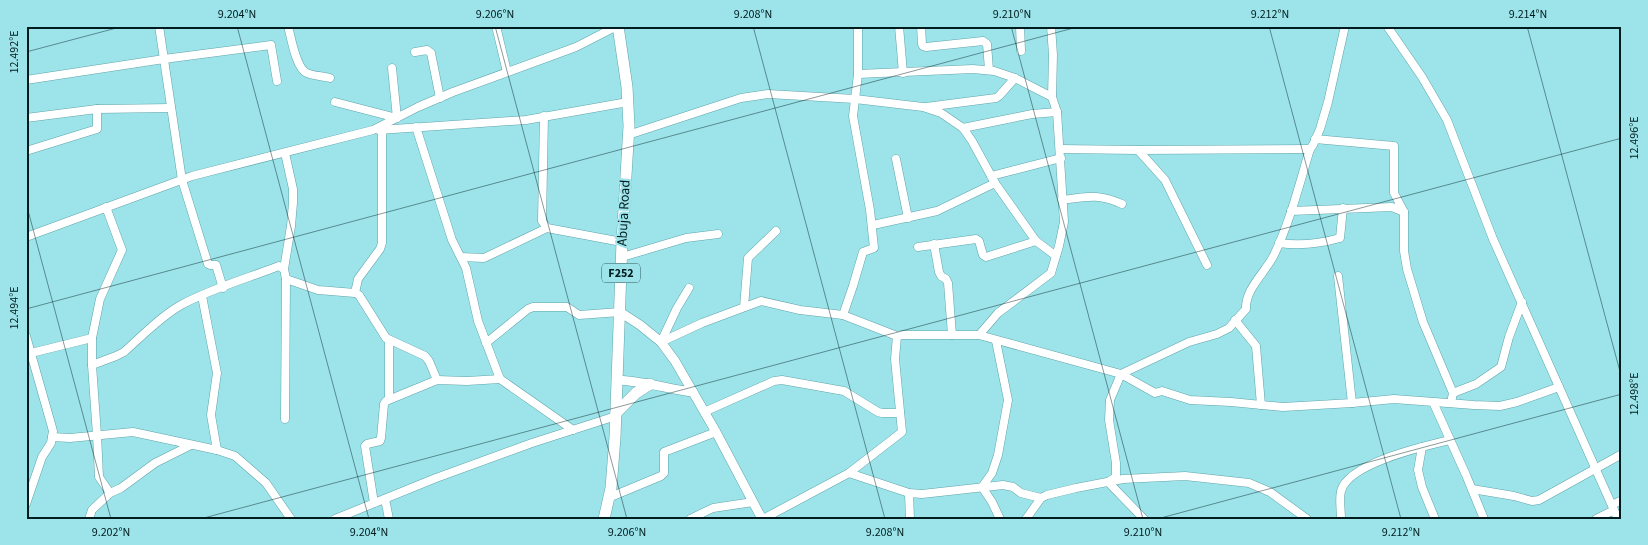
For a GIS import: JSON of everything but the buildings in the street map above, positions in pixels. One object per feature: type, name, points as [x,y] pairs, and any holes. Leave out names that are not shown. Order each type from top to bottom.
[{"type":"main road","name":"Abuja Road","points":[[604,519],[615,445],[628,134],[628,87],[618,26]]},
{"type":"main road","points":[[616,414],[636,394],[650,384]]},
{"type":"street","points":[[159,26],[182,180],[208,264],[216,265],[223,288]]},
{"type":"street","points":[[288,26],[302,69],[306,73],[330,78]]},
{"type":"street","points":[[496,26],[506,72]]},
{"type":"street","points":[[378,130],[397,118],[440,98],[576,47],[618,26]]},
{"type":"street","points":[[843,315],[863,252],[874,248],[873,225],[853,116],[858,74],[858,26]]},
{"type":"street","points":[[899,26],[903,73]]},
{"type":"street","points":[[922,26],[922,44],[926,47],[985,42],[987,44],[989,70]]},
{"type":"street","points":[[1020,26],[1021,50]]},
{"type":"street","points":[[979,335],[998,313],[1051,273],[1064,222],[1058,112],[1052,97],[1053,55],[1051,26]]},
{"type":"street","points":[[1108,482],[1116,477],[1116,463],[1109,420],[1110,400],[1121,374],[1189,342],[1217,334],[1229,328],[1246,309],[1246,299],[1273,257],[1291,211],[1310,149],[1314,145],[1315,138],[1320,129],[1328,102],[1344,26]]},
{"type":"street","points":[[1387,26],[1422,77],[1447,120],[1494,239],[1618,519]]},
{"type":"street","points":[[26,80],[271,45],[277,81]]},
{"type":"street","points":[[415,52],[427,50],[431,53],[440,98]]},
{"type":"street","points":[[392,68],[397,118]]},
{"type":"street","points":[[858,74],[989,70],[1015,78],[1052,97]]},
{"type":"street","points":[[923,107],[996,98],[1015,78]]},
{"type":"street","points":[[628,134],[741,98],[759,95],[781,94],[856,99],[923,107],[941,113],[963,128],[993,180],[1036,241],[1056,256]]},
{"type":"street","points":[[334,102],[397,118]]},
{"type":"street","points":[[26,237],[182,180],[378,130],[526,120],[628,102]]},
{"type":"street","points":[[26,118],[98,109],[172,108]]},
{"type":"street","points":[[26,151],[97,129],[98,109]]},
{"type":"street","points":[[963,128],[1032,114],[1058,112]]},
{"type":"street","points":[[544,116],[542,221],[546,228]]},
{"type":"street","points":[[416,127],[452,240],[466,268],[478,321],[500,380],[573,430]]},
{"type":"street","points":[[355,292],[358,279],[382,243],[378,130]]},
{"type":"street","points":[[1315,138],[1394,146],[1394,193],[1404,212],[1404,251],[1407,269],[1424,322],[1453,392],[1451,403]]},
{"type":"street","points":[[1060,149],[1310,149]]},
{"type":"street","points":[[1138,150],[1165,180],[1207,265]]},
{"type":"street","points":[[285,153],[293,190],[291,226],[284,269],[286,279],[285,419]]},
{"type":"street","points":[[873,225],[937,211],[993,180],[1061,158]]},
{"type":"street","points":[[896,159],[908,218]]},
{"type":"street","points":[[1062,200],[1098,196],[1122,204]]},
{"type":"street","points":[[106,207],[122,250],[100,299],[92,338],[92,365],[99,477],[110,493]]},
{"type":"street","points":[[1291,211],[1392,207],[1404,212]]},
{"type":"street","points":[[1279,243],[1298,246],[1311,245],[1340,238],[1343,208]]},
{"type":"street","points":[[461,257],[484,258],[546,228],[622,242]]},
{"type":"street","points":[[744,307],[748,258],[776,231]]},
{"type":"street","points":[[622,257],[686,238],[718,234]]},
{"type":"street","points":[[918,246],[978,239],[982,255],[986,256],[1036,241]]},
{"type":"street","points":[[934,244],[939,272],[948,283],[952,335]]},
{"type":"street","points":[[92,365],[124,352],[167,315],[182,305],[279,266],[284,269]]},
{"type":"street","points":[[1338,276],[1352,403]]},
{"type":"street","points":[[286,279],[318,290],[355,292],[359,295],[386,338],[425,356],[437,380]]},
{"type":"street","points":[[661,342],[689,288]]},
{"type":"street","points":[[202,296],[217,378],[214,387],[211,415],[217,450]]},
{"type":"street","points":[[661,342],[702,323],[761,301],[800,310],[843,315],[897,336],[979,335],[1121,374],[1155,393],[1162,391],[1190,400],[1283,407],[1352,403],[1394,398],[1500,406],[1559,387]]},
{"type":"street","points":[[1453,392],[1476,384],[1501,366],[1522,302]]},
{"type":"street","points":[[486,343],[528,309],[534,307],[568,307],[579,315],[620,312],[661,342],[675,361],[716,432],[762,519],[849,473],[902,432],[895,358],[897,336]]},
{"type":"street","points":[[1235,320],[1256,346],[1261,405]]},
{"type":"street","points":[[26,336],[48,409],[52,431],[51,443],[42,457],[26,504]]},
{"type":"street","points":[[31,353],[92,338]]},
{"type":"street","points":[[389,340],[389,399]]},
{"type":"street","points":[[982,487],[992,472],[998,454],[1008,400],[996,341]]},
{"type":"street","points":[[374,503],[365,446],[380,441],[384,404],[389,399],[437,380],[500,380]]},
{"type":"street","points":[[617,380],[693,392]]},
{"type":"street","points":[[704,412],[774,381],[782,380],[844,391],[878,412],[900,413]]},
{"type":"street","points":[[1433,402],[1484,519]]},
{"type":"street","points":[[335,519],[523,446],[616,414]]},
{"type":"street","points":[[52,437],[70,438],[133,432],[217,450],[235,456],[266,483],[291,519]]},
{"type":"street","points":[[608,498],[661,476],[664,473],[664,452],[716,432]]},
{"type":"street","points":[[1342,519],[1341,491],[1351,476],[1386,458],[1450,440]]},
{"type":"street","points":[[89,519],[92,510],[110,493],[121,488],[155,463],[191,445]]},
{"type":"street","points":[[1422,447],[1418,470],[1422,488],[1435,519]]},
{"type":"street","points":[[1472,489],[1532,501],[1539,500],[1622,454]]},
{"type":"street","points":[[849,473],[909,493],[922,494],[1003,485],[1013,487],[1021,493],[1041,498]]},
{"type":"street","points":[[1026,519],[1041,498],[1057,492],[1123,479],[1184,476],[1249,483],[1270,492],[1303,517]]},
{"type":"street","points":[[1108,482],[1142,516],[1150,519]]},
{"type":"street","points":[[982,487],[1000,519]]},
{"type":"street","points":[[909,493],[910,519]]},
{"type":"street","points":[[385,499],[389,519]]},
{"type":"street","points":[[1596,519],[1622,500]]},
{"type":"street","points":[[690,519],[713,508],[753,502]]}]
